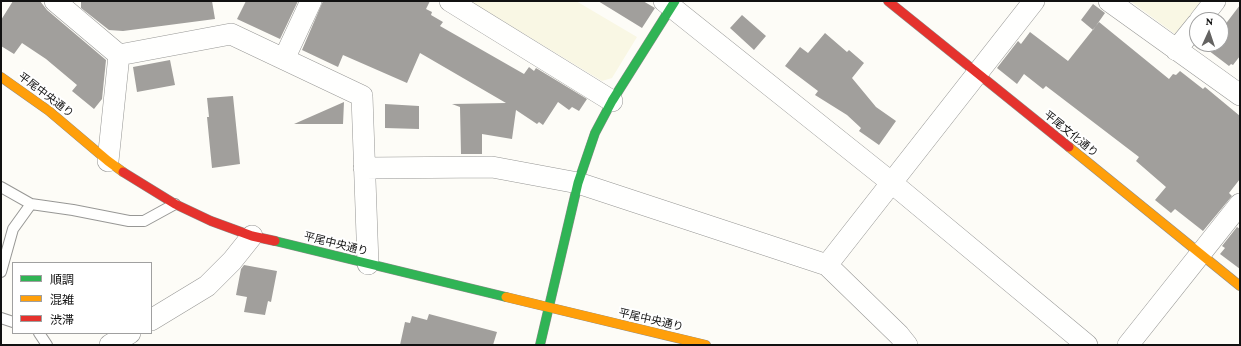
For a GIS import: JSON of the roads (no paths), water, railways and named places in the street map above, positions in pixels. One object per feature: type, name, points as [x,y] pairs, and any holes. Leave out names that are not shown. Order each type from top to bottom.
[{"type":"street","points":[[55,1],[119,55]]},
{"type":"street","points":[[284,59],[311,1]]},
{"type":"street","points":[[450,1],[612,100]]},
{"type":"street","name":"平尾文化通り","points":[[888,1],[1240,286]]},
{"type":"street","points":[[827,265],[1034,1]]},
{"type":"street","points":[[1108,1],[1240,96]]},
{"type":"street","points":[[1206,12],[1215,1]]},
{"type":"street","points":[[540,345],[578,183],[595,133],[612,100],[670,3],[892,183],[1087,345]]},
{"type":"street","points":[[119,55],[231,34],[362,96],[368,264]]},
{"type":"street","points":[[1176,50],[1189,34]]},
{"type":"street","points":[[108,161],[119,55]]},
{"type":"street","name":"平尾中央通り","points":[[1,77],[49,111],[108,161],[147,188],[175,204],[211,221],[252,236],[706,345]]},
{"type":"street","points":[[364,168],[492,167],[578,183],[827,265],[899,335],[907,345]]},
{"type":"street","points":[[1128,345],[1199,253],[1240,204]]},
{"type":"street","points":[[152,319],[207,286],[232,261],[252,236]]},
{"type":"street","points":[[110,345],[128,334]]},
{"type":"lane","points":[[1,187],[31,204],[73,210],[129,221],[144,221],[175,204]]},
{"type":"lane","points":[[1,272],[5,240],[31,204]]},
{"type":"lane","points":[[1,318],[12,322]]},
{"type":"lane","points":[[41,334],[47,345]]}]
